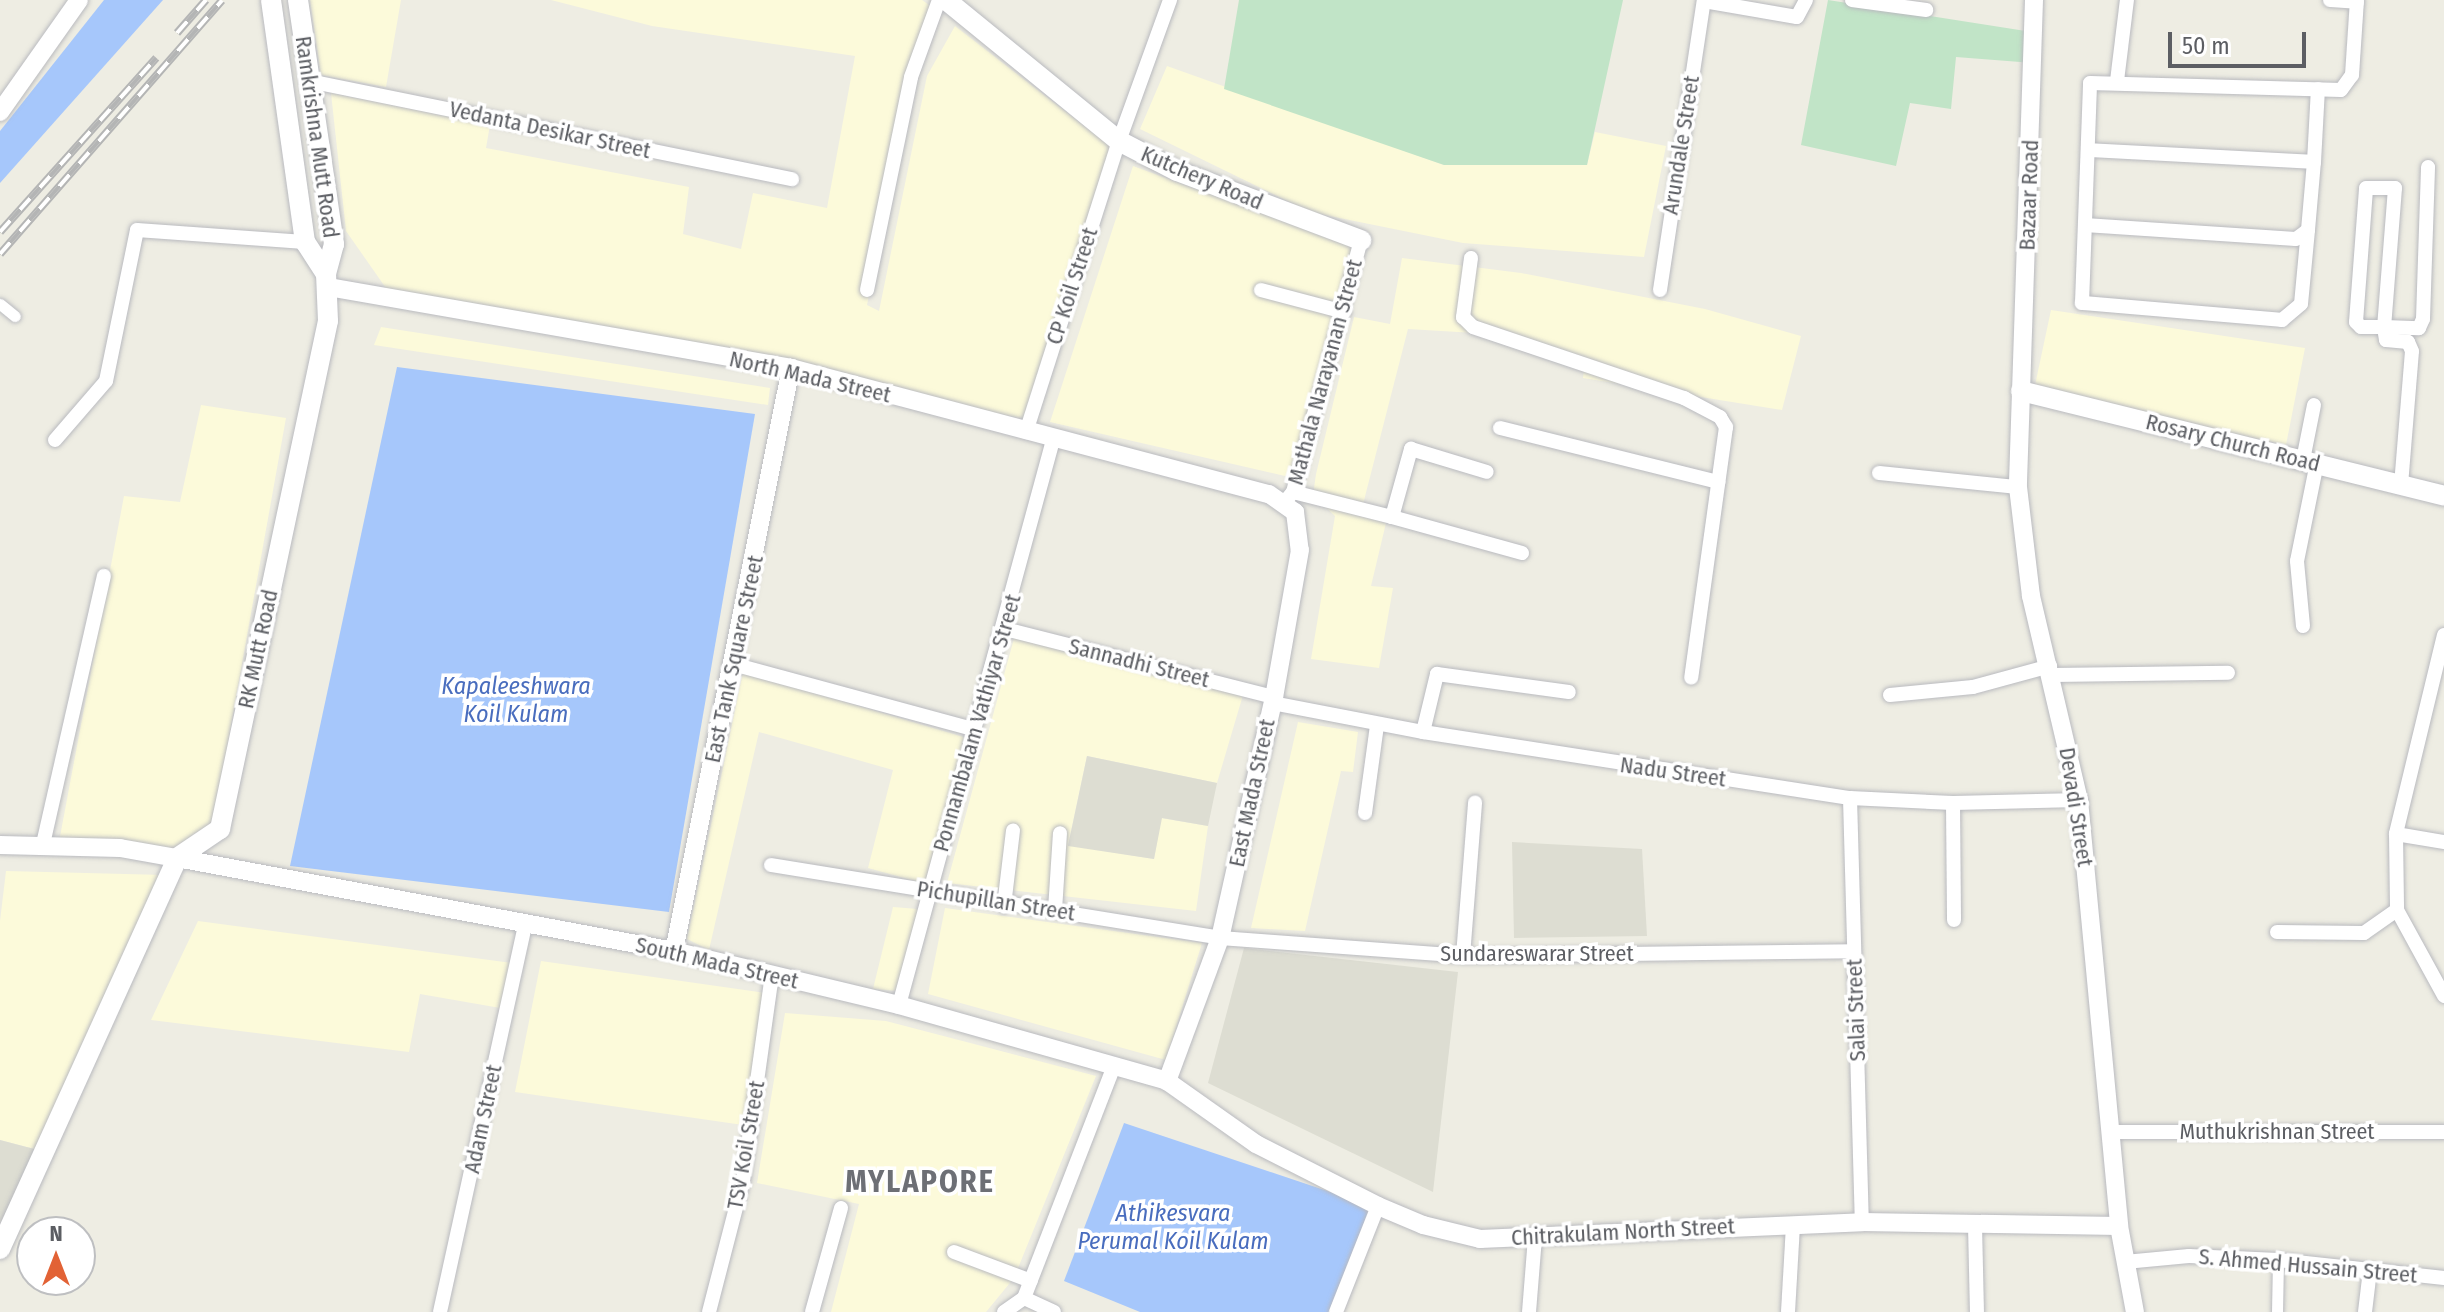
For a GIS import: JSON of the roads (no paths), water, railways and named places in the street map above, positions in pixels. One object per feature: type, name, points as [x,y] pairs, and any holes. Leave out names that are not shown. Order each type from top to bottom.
[{"type":"main road","points":[[271,0],[305,242],[327,281]]},
{"type":"main road","name":"Ramkrishna Mutt Road","points":[[298,0],[334,244],[327,281]]},
{"type":"main road","name":"Kutchery Road","points":[[946,0],[1119,141],[1177,171],[1361,240]]},
{"type":"main road","name":"RK Mutt Road","points":[[177,858],[220,829],[323,351],[327,281]]},
{"type":"main road","name":"Rosary Church Road","points":[[2021,391],[2444,496]]},
{"type":"main road","points":[[0,1249],[177,858]]},
{"type":"street","points":[[0,112],[8,92],[79,0]]},
{"type":"street","points":[[867,290],[911,77],[939,0]]},
{"type":"street","name":"CP Koil Street","points":[[1026,432],[1119,141],[1170,0]]},
{"type":"street","points":[[1704,0],[1797,17],[1806,0]]},
{"type":"street","name":"Arundale Street","points":[[1660,290],[1704,0]]},
{"type":"street","points":[[1852,0],[1926,10]]},
{"type":"street","name":"Bazaar Road","points":[[2021,391],[2034,0]]},
{"type":"street","points":[[2117,81],[2127,0]]},
{"type":"street","points":[[2318,89],[2301,304],[2282,320],[2084,305],[2080,300],[2090,83],[2117,81],[2318,89],[2348,85],[2357,1],[2330,0]]},
{"type":"street","name":"Vedanta Desikar Street","points":[[309,81],[792,179]]},
{"type":"street","points":[[2088,150],[2314,162]]},
{"type":"street","points":[[2401,485],[2412,351],[2408,342],[2386,340],[2384,327],[2395,188],[2368,186],[2356,322],[2361,327],[2384,327],[2422,326],[2428,167]]},
{"type":"street","points":[[2085,225],[2296,239],[2308,230]]},
{"type":"street","points":[[55,440],[106,381],[137,230],[305,242]]},
{"type":"street","name":"Mathala Narayanan Street","points":[[1289,497],[1344,312],[1361,240]]},
{"type":"street","points":[[1471,258],[1463,317],[1473,327],[1707,409],[1726,427],[1691,678]]},
{"type":"street","name":"North Mada Street","points":[[327,281],[791,368],[1053,440],[1289,497]]},
{"type":"street","points":[[1261,290],[1344,312]]},
{"type":"street","points":[[0,304],[15,316]]},
{"type":"street","name":"East Tank Square Street","points":[[674,951],[791,368]]},
{"type":"street","name":"Devadi Street","points":[[2021,391],[2018,487],[2031,596],[2079,800],[2119,1226],[2135,1312]]},
{"type":"street","points":[[2303,626],[2297,561],[2314,405]]},
{"type":"street","points":[[1500,428],[1718,482]]},
{"type":"street","name":"Ponnambalam Vathiyar Street","points":[[899,1005],[972,729],[1005,629],[1053,440]]},
{"type":"street","points":[[1392,517],[1411,449],[1487,472]]},
{"type":"street","points":[[1879,473],[2018,487]]},
{"type":"street","points":[[1289,497],[1392,517],[1522,553]]},
{"type":"street","name":"East Mada Street","points":[[1167,1081],[1220,938],[1273,700],[1301,528],[1289,497]]},
{"type":"street","points":[[43,844],[104,576]]},
{"type":"street","name":"Sannadhi Street","points":[[1005,629],[1273,700]]},
{"type":"street","points":[[2444,635],[2396,834],[2397,910],[2444,996]]},
{"type":"street","points":[[733,664],[972,729]]},
{"type":"street","points":[[1890,695],[1973,687],[2051,671],[2228,673]]},
{"type":"street","points":[[1423,732],[1437,674],[1569,692]]},
{"type":"street","name":"Nadu Street","points":[[1273,700],[1377,725],[1850,798],[1953,803],[2079,800]]},
{"type":"street","points":[[1365,813],[1377,725]]},
{"type":"street","name":"Salai Street","points":[[1850,798],[1862,1222]]},
{"type":"street","points":[[1463,956],[1475,802]]},
{"type":"street","points":[[1953,803],[1954,920]]},
{"type":"street","points":[[1004,906],[1013,831]]},
{"type":"street","points":[[1055,910],[1060,833]]},
{"type":"street","points":[[2396,834],[2444,842]]},
{"type":"street","name":"South Mada Street","points":[[0,845],[43,844],[177,858],[260,877],[674,951],[899,1005],[1113,1069],[1167,1081]]},
{"type":"street","name":"Pichupillan Street","points":[[771,865],[1004,906],[1055,910],[1220,938]]},
{"type":"street","points":[[2277,932],[2364,933],[2397,910]]},
{"type":"street","name":"Adam Street","points":[[440,1312],[525,926]]},
{"type":"street","name":"Sundareswarar Street","points":[[1220,938],[1463,956],[1854,951]]},
{"type":"street","name":"TSV Koil Street","points":[[709,1312],[743,1181],[772,975]]},
{"type":"street","points":[[1004,1312],[1024,1298],[1113,1069]]},
{"type":"street","name":"Chitrakulam North Street","points":[[1167,1081],[1256,1144],[1378,1206],[1423,1225],[1480,1239],[1862,1222],[2119,1226]]},
{"type":"street","name":"Muthukrishnan Street","points":[[2109,1132],[2444,1132]]},
{"type":"street","points":[[1336,1312],[1378,1206]]},
{"type":"street","points":[[812,1312],[841,1208]]},
{"type":"street","points":[[1788,1312],[1793,1224]]},
{"type":"street","points":[[1975,1225],[1977,1312]]},
{"type":"street","points":[[1529,1312],[1535,1237]]},
{"type":"street","points":[[954,1252],[1031,1281]]},
{"type":"street","name":"S. Ahmed Hussain Street","points":[[2125,1262],[2189,1256],[2278,1260],[2444,1278]]},
{"type":"street","points":[[2277,1312],[2278,1260]]},
{"type":"street","points":[[2365,1312],[2370,1270]]},
{"type":"street","points":[[1024,1298],[1054,1312]]},
{"type":"water","points":[[104,0],[163,0],[0,183],[0,131]]},
{"type":"water","name":"Kapaleeshwara Koil Kulam","points":[[397,367],[755,414],[669,912],[290,866]]},
{"type":"water","name":"Athikesvara Perumal Koil Kulam","points":[[1124,1123],[1372,1206],[1329,1312],[1140,1312],[1064,1281]]},
{"type":"railway","points":[[177,33],[206,0]]},
{"type":"railway","points":[[0,254],[222,0]]},
{"type":"railway","points":[[0,232],[156,58]]},
{"type":"district","name":"MYLAPORE","points":[[920,1182]]}]
